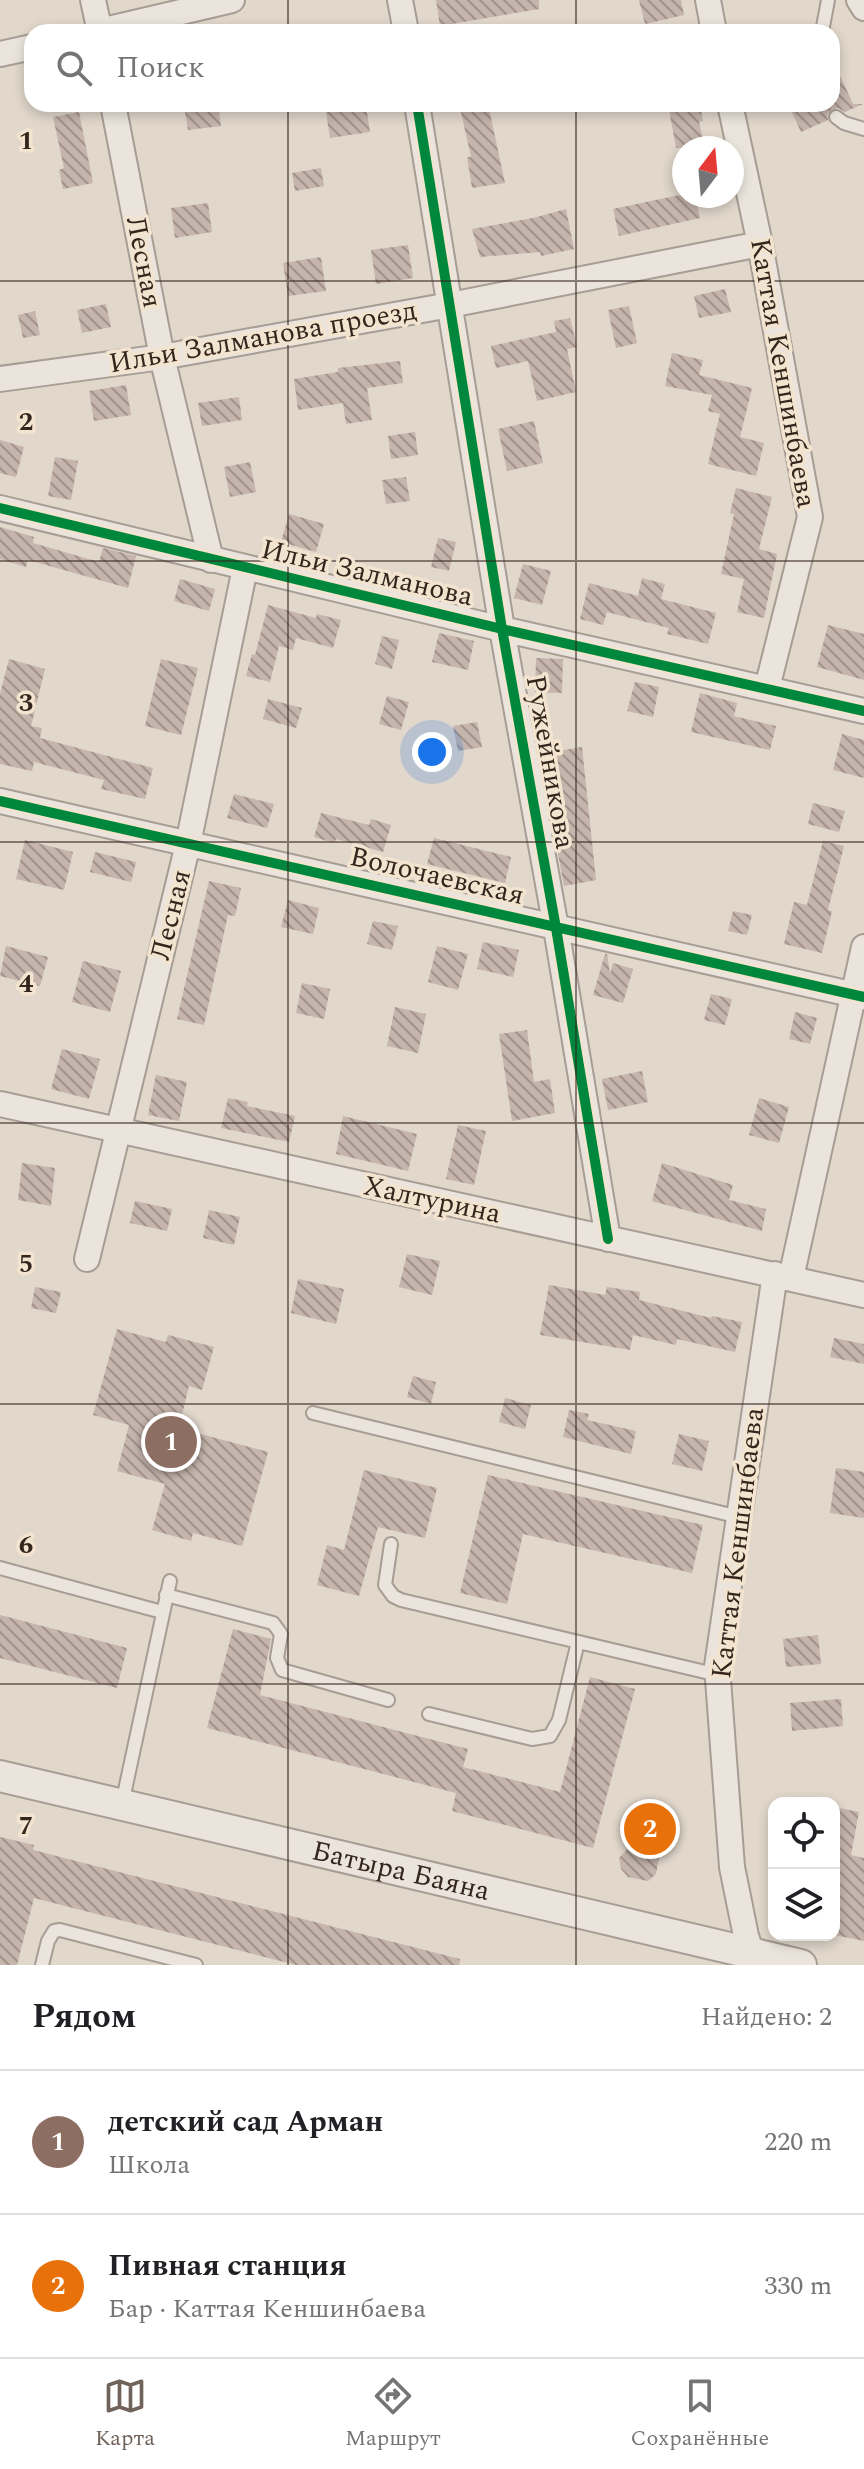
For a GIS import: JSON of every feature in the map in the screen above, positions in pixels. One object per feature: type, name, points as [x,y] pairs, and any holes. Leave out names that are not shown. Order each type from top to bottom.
[{"type":"street","points":[[93,0],[97,24]]},
{"type":"street","points":[[132,24],[232,0]]},
{"type":"street","points":[[400,0],[404,24]]},
{"type":"street","points":[[708,0],[712,24]]},
{"type":"street","points":[[859,0],[864,8]]},
{"type":"street","points":[[0,54],[24,49]]},
{"type":"street","name":"Лесная","points":[[115,112],[162,357],[211,560]]},
{"type":"street","name":"Ружейникова","points":[[418,112],[502,629],[608,1239]]},
{"type":"street","name":"Каттая Кеншинбаева","points":[[732,112],[760,244],[810,517],[767,688]]},
{"type":"street","name":"Ильи Залманова проезд","points":[[0,379],[162,357],[760,244]]},
{"type":"street","name":"Ильи Залманова","points":[[0,508],[502,629],[864,711]]},
{"type":"street","name":"Лесная","points":[[87,1259],[188,844],[245,568]]},
{"type":"street","name":"Волочаевская","points":[[0,801],[859,996]]},
{"type":"street","name":"Каттая Кеншинбаева","points":[[754,1959],[746,1936],[732,1867],[718,1675],[739,1517],[783,1276],[859,996],[864,947]]},
{"type":"street","name":"Халтурина","points":[[0,1104],[864,1295]]},
{"type":"street","name":"Батыра Баяна","points":[[0,1776],[754,1959],[801,1965]]},
{"type":"lane","points":[[824,24],[828,0]]},
{"type":"lane","points":[[836,117],[864,129]]},
{"type":"lane","points":[[313,1413],[739,1517]]},
{"type":"lane","points":[[391,1544],[385,1585],[393,1596],[718,1675]]},
{"type":"lane","points":[[0,1568],[162,1612]]},
{"type":"lane","points":[[122,1804],[170,1581]]},
{"type":"lane","points":[[166,1595],[273,1623],[281,1634],[277,1658],[282,1670],[388,1700]]},
{"type":"lane","points":[[429,1714],[532,1739],[550,1736],[559,1720],[578,1642]]},
{"type":"lane","points":[[42,1965],[50,1935],[60,1930],[196,1965]]},
{"type":"building","points":[[436,0],[539,0],[539,9],[440,24]]},
{"type":"building","points":[[639,0],[681,0],[684,15],[645,24]]},
{"type":"building","points":[[840,76],[853,104],[863,104],[845,112],[840,109]]},
{"type":"building","points":[[79,112],[93,183],[63,189],[59,170],[64,168],[53,117]]},
{"type":"building","points":[[185,112],[219,112],[221,126],[188,130]]},
{"type":"building","points":[[326,112],[367,112],[370,132],[330,138]]},
{"type":"building","points":[[461,112],[490,112],[505,183],[472,188],[467,157],[471,157]]},
{"type":"building","points":[[669,112],[701,112],[703,121],[699,122],[702,136],[674,136]]},
{"type":"building","points":[[792,112],[830,112],[828,120],[801,132]]},
{"type":"building","points":[[321,168],[324,186],[295,191],[292,173]]},
{"type":"building","points":[[672,197],[672,208],[698,208],[700,218],[619,236],[613,209]]},
{"type":"building","points":[[208,203],[212,232],[175,238],[171,208]]},
{"type":"building","points":[[566,209],[574,249],[541,256],[540,252],[480,257],[472,229]]},
{"type":"building","points":[[408,245],[413,278],[376,284],[371,250]]},
{"type":"building","points":[[321,257],[326,291],[288,296],[283,263]]},
{"type":"building","points":[[725,289],[731,312],[699,318],[694,296]]},
{"type":"building","points":[[106,304],[111,327],[82,333],[77,310]]},
{"type":"building","points":[[629,306],[637,343],[616,348],[608,310]]},
{"type":"building","points":[[35,311],[40,335],[23,338],[18,315]]},
{"type":"building","points":[[570,318],[577,347],[567,349],[576,392],[537,401],[528,361],[496,368],[491,346],[556,332],[554,321]]},
{"type":"building","points":[[672,353],[703,360],[699,375],[752,388],[740,437],[764,443],[756,476],[708,464],[720,414],[708,411],[712,395],[665,386]]},
{"type":"building","points":[[400,361],[403,383],[367,388],[372,420],[346,424],[343,403],[298,410],[294,379],[338,372],[338,368]]},
{"type":"building","points":[[126,385],[131,415],[94,421],[89,391]]},
{"type":"building","points":[[239,397],[242,420],[202,426],[198,403]]},
{"type":"building","points":[[534,421],[543,463],[507,471],[498,429]]},
{"type":"building","points":[[415,432],[418,455],[391,459],[388,436]]},
{"type":"building","points":[[0,440],[24,447],[16,477],[0,473]]},
{"type":"building","points":[[55,457],[78,461],[71,500],[48,496]]},
{"type":"building","points":[[250,462],[256,492],[230,497],[224,467]]},
{"type":"building","points":[[406,477],[410,501],[386,504],[382,480]]},
{"type":"building","points":[[736,488],[772,497],[759,549],[777,554],[764,618],[737,612],[744,579],[721,574],[734,514],[730,513]]},
{"type":"building","points":[[289,514],[324,524],[316,552],[281,542]]},
{"type":"building","points":[[0,527],[34,537],[33,543],[99,562],[103,548],[136,556],[128,588],[28,560],[26,567],[0,559]]},
{"type":"building","points":[[438,538],[456,542],[449,571],[431,567]]},
{"type":"building","points":[[523,564],[551,571],[542,605],[514,598]]},
{"type":"building","points":[[642,578],[665,584],[661,599],[716,613],[708,644],[667,634],[669,628],[607,612],[603,625],[580,619],[589,583],[638,596]]},
{"type":"building","points":[[180,579],[215,589],[209,611],[174,601]]},
{"type":"building","points":[[268,605],[316,618],[317,614],[341,620],[333,648],[296,638],[293,650],[279,646],[270,682],[246,676]]},
{"type":"building","points":[[828,625],[864,634],[864,680],[817,667]]},
{"type":"building","points":[[439,633],[474,641],[468,670],[432,662]]},
{"type":"building","points":[[382,636],[399,640],[392,669],[375,664]]},
{"type":"building","points":[[536,658],[563,659],[562,693],[535,692]]},
{"type":"building","points":[[9,659],[45,669],[31,726],[42,728],[40,738],[153,768],[145,799],[101,789],[104,780],[34,762],[32,771],[0,764],[0,694]]},
{"type":"building","points":[[161,659],[198,668],[181,735],[145,726]]},
{"type":"building","points":[[635,682],[659,687],[653,717],[627,711]]},
{"type":"building","points":[[700,693],[737,703],[734,716],[776,726],[770,750],[691,732]]},
{"type":"building","points":[[387,696],[409,702],[401,730],[379,724]]},
{"type":"building","points":[[268,699],[302,708],[296,728],[263,719]]},
{"type":"building","points":[[477,722],[482,747],[458,751],[453,726]]},
{"type":"building","points":[[842,734],[864,740],[864,778],[833,770]]},
{"type":"building","points":[[582,747],[596,880],[564,886],[550,782],[545,783],[541,754]]},
{"type":"building","points":[[234,794],[274,804],[267,828],[227,818]]},
{"type":"building","points":[[813,803],[845,811],[839,832],[808,824]]},
{"type":"building","points":[[321,813],[369,825],[371,819],[391,825],[383,852],[336,839],[334,843],[314,837]]},
{"type":"building","points":[[434,838],[511,857],[505,883],[427,864]]},
{"type":"building","points":[[25,840],[73,852],[64,890],[16,879]]},
{"type":"building","points":[[823,841],[844,846],[828,910],[832,911],[822,953],[784,944],[794,902],[807,905]]},
{"type":"building","points":[[95,852],[136,862],[131,882],[90,872]]},
{"type":"building","points":[[209,881],[241,888],[235,916],[228,915],[204,1025],[177,1019]]},
{"type":"building","points":[[288,900],[319,908],[313,934],[281,927]]},
{"type":"building","points":[[733,911],[752,915],[747,935],[728,931]]},
{"type":"building","points":[[373,921],[398,926],[392,950],[367,944]]},
{"type":"building","points":[[483,942],[519,950],[513,977],[477,969]]},
{"type":"building","points":[[6,946],[48,957],[40,986],[0,976]]},
{"type":"building","points":[[437,946],[468,954],[458,990],[428,982]]},
{"type":"building","points":[[605,954],[610,974],[613,963],[633,969],[623,1003],[593,995]]},
{"type":"building","points":[[83,961],[121,971],[110,1012],[72,1002]]},
{"type":"building","points":[[302,983],[330,989],[324,1019],[296,1013]]},
{"type":"building","points":[[711,994],[732,999],[725,1025],[704,1020]]},
{"type":"building","points":[[395,1007],[426,1014],[418,1053],[387,1046]]},
{"type":"building","points":[[795,1012],[817,1018],[810,1044],[789,1039]]},
{"type":"building","points":[[527,1030],[534,1082],[550,1079],[555,1113],[512,1121],[499,1034]]},
{"type":"building","points":[[62,1049],[100,1059],[89,1099],[51,1089]]},
{"type":"building","points":[[642,1071],[648,1102],[608,1110],[602,1079]]},
{"type":"building","points":[[156,1075],[187,1082],[179,1121],[148,1115]]},
{"type":"building","points":[[228,1098],[248,1102],[247,1106],[295,1116],[289,1142],[221,1128]]},
{"type":"building","points":[[759,1098],[789,1107],[779,1143],[749,1135]]},
{"type":"building","points":[[343,1116],[417,1134],[408,1171],[336,1154]]},
{"type":"building","points":[[458,1125],[486,1131],[474,1185],[446,1179]]},
{"type":"building","points":[[22,1163],[55,1168],[51,1206],[18,1200]]},
{"type":"building","points":[[662,1163],[733,1185],[729,1200],[766,1209],[762,1231],[652,1201]]},
{"type":"building","points":[[135,1201],[172,1209],[167,1231],[130,1223]]},
{"type":"building","points":[[209,1210],[240,1217],[234,1245],[203,1238]]},
{"type":"building","points":[[407,1254],[440,1261],[432,1295],[399,1287]]},
{"type":"building","points":[[298,1279],[344,1289],[336,1324],[291,1313]]},
{"type":"building","points":[[549,1285],[605,1295],[607,1287],[640,1292],[639,1300],[711,1318],[742,1322],[735,1352],[677,1339],[676,1345],[633,1335],[630,1350],[540,1335]]},
{"type":"building","points":[[35,1287],[61,1292],[56,1313],[31,1308]]},
{"type":"building","points":[[117,1329],[166,1342],[168,1335],[214,1347],[202,1390],[189,1386],[181,1419],[184,1420],[182,1429],[268,1452],[242,1546],[193,1533],[191,1541],[152,1530],[165,1484],[117,1471],[129,1425],[93,1415]]},
{"type":"building","points":[[834,1338],[864,1344],[864,1364],[830,1357]]},
{"type":"building","points":[[413,1376],[436,1382],[431,1404],[407,1397]]},
{"type":"building","points":[[505,1398],[531,1405],[525,1429],[499,1422]]},
{"type":"building","points":[[569,1410],[589,1414],[587,1420],[636,1431],[631,1454],[563,1437]]},
{"type":"building","points":[[679,1434],[709,1441],[702,1471],[672,1464]]},
{"type":"building","points":[[836,1468],[864,1472],[864,1518],[830,1513]]},
{"type":"building","points":[[364,1470],[437,1488],[425,1538],[378,1527],[359,1596],[317,1585],[327,1545],[344,1550]]},
{"type":"building","points":[[488,1475],[703,1525],[692,1573],[523,1534],[507,1604],[460,1593]]},
{"type":"building","points":[[0,1615],[127,1648],[117,1688],[0,1658]]},
{"type":"building","points":[[233,1629],[271,1639],[260,1695],[468,1749],[463,1767],[560,1792],[590,1677],[635,1689],[593,1848],[452,1811],[456,1793],[207,1728]]},
{"type":"building","points":[[818,1635],[821,1664],[786,1667],[783,1639]]},
{"type":"building","points":[[841,1699],[843,1726],[792,1731],[790,1703]]},
{"type":"building","points":[[840,1808],[859,1812],[851,1855],[864,1858],[864,1941],[840,1936]]},
{"type":"building","points":[[641,1809],[663,1813],[663,1852],[660,1852],[656,1874],[648,1881],[628,1877],[621,1869],[619,1858],[633,1843]]},
{"type":"building","points":[[0,1837],[34,1845],[33,1850],[460,1959],[459,1965],[296,1965],[34,1898],[17,1965],[0,1965]]},
{"type":"cycle path","points":[[418,112],[502,629],[608,1239]]},
{"type":"cycle path","points":[[0,508],[502,629],[864,711]]},
{"type":"cycle path","points":[[0,801],[864,997]]},
{"type":"place","name":"детский сад Арман","points":[[171,1442]]},
{"type":"place","name":"Пивная станция","points":[[650,1829]]}]
